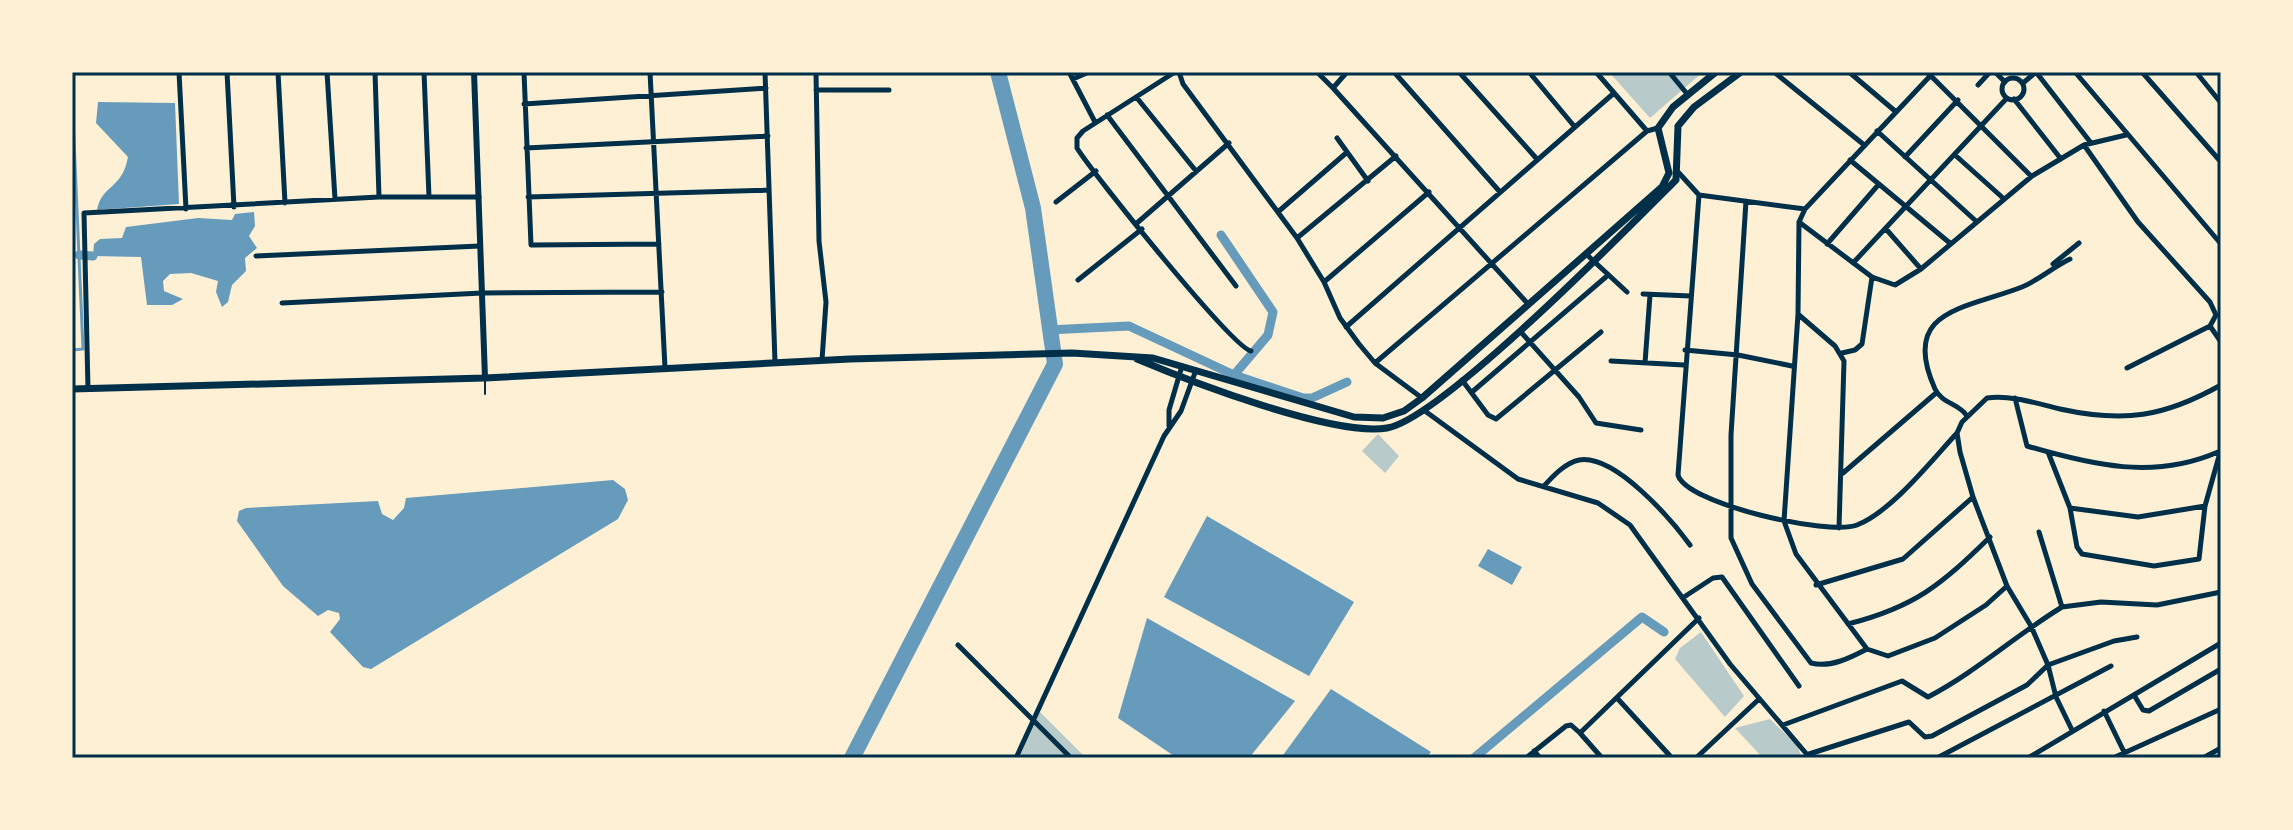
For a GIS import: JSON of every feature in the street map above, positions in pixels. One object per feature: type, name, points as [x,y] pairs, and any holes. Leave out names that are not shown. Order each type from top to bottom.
[{"type":"main road","points":[[72,389],[485,378],[775,362],[1072,353],[1127,355],[1182,365],[1354,417],[1393,417],[1422,398],[1667,179],[1658,128],[1664,117],[1716,72]]},
{"type":"main road","points":[[1127,355],[1193,383],[1349,428],[1384,429],[1409,421],[1425,411],[1519,330],[1676,180],[1679,173],[1675,139],[1678,126],[1694,107],[1741,72]]},
{"type":"street","points":[[179,72],[186,209]]},
{"type":"street","points":[[227,72],[234,207]]},
{"type":"street","points":[[278,72],[285,203]]},
{"type":"street","points":[[327,72],[335,199]]},
{"type":"street","points":[[375,72],[379,197]]},
{"type":"street","points":[[424,72],[429,197]]},
{"type":"street","points":[[474,72],[485,378]]},
{"type":"street","points":[[524,72],[528,197],[533,246],[659,244]]},
{"type":"street","points":[[650,72],[665,369]]},
{"type":"street","points":[[765,72],[775,362]]},
{"type":"street","points":[[816,72],[819,227],[826,302],[822,360]]},
{"type":"street","points":[[1069,72],[1095,122]]},
{"type":"street","points":[[1073,79],[1089,72]]},
{"type":"street","points":[[1251,351],[1240,346],[1082,156],[1076,143],[1083,131],[1095,122],[1177,72],[1297,238],[1324,282],[1346,327],[1375,363],[1422,398]]},
{"type":"street","points":[[1317,72],[1528,304]]},
{"type":"street","points":[[1333,88],[1347,72]]},
{"type":"street","points":[[1394,72],[1500,192]]},
{"type":"street","points":[[1459,72],[1536,158]]},
{"type":"street","points":[[1529,72],[1574,126]]},
{"type":"street","points":[[1596,72],[1647,131]]},
{"type":"street","points":[[1669,72],[1688,95]]},
{"type":"street","points":[[1774,72],[1863,144]]},
{"type":"street","points":[[1849,72],[1895,111]]},
{"type":"street","points":[[1978,85],[1992,72],[2005,82]]},
{"type":"street","points":[[1853,263],[1983,125],[2011,98],[2023,93],[2023,83],[2036,72],[2138,222],[2210,302],[2216,315],[2210,326],[2127,368]]},
{"type":"street","points":[[2075,72],[2221,244]]},
{"type":"street","points":[[2142,72],[2220,160]]},
{"type":"street","points":[[2196,72],[2221,103]]},
{"type":"street","points":[[2007,586],[1986,605],[1935,638],[1888,656],[1867,649],[1816,585],[1789,541],[1784,521],[1792,366],[1798,314],[1799,222],[1805,209],[1929,74],[2032,176]]},
{"type":"street","points":[[2005,82],[2014,78],[2023,83]]},
{"type":"street","points":[[2005,82],[2003,89],[2061,159]]},
{"type":"street","points":[[524,104],[766,88]]},
{"type":"street","points":[[816,90],[889,90]]},
{"type":"street","points":[[1346,327],[1614,93]]},
{"type":"street","points":[[1137,98],[1196,171]]},
{"type":"street","points":[[1905,157],[1958,100]]},
{"type":"street","points":[[1107,115],[1166,198],[1236,286]]},
{"type":"street","points":[[1375,363],[1647,131],[1658,128]]},
{"type":"street","points":[[1877,131],[1977,222]]},
{"type":"street","points":[[1799,222],[1872,277],[1895,285],[1921,269],[2032,176],[2087,144],[2126,135]]},
{"type":"street","points":[[526,148],[768,136]]},
{"type":"street","points":[[1337,138],[1345,154],[1368,181]]},
{"type":"street","points":[[1137,223],[1229,143]]},
{"type":"street","points":[[1279,211],[1345,154]]},
{"type":"street","points":[[1955,155],[2003,198]]},
{"type":"street","points":[[1297,238],[1396,156]]},
{"type":"street","points":[[1850,160],[1951,244]]},
{"type":"street","points":[[1056,202],[1096,171]]},
{"type":"street","points":[[1679,173],[1699,195],[1805,209]]},
{"type":"street","points":[[1827,244],[1879,184]]},
{"type":"street","points":[[528,197],[769,190]]},
{"type":"street","points":[[1324,282],[1429,192]]},
{"type":"street","points":[[1699,195],[1685,350],[1679,480],[1691,490],[1730,506],[1784,521],[1839,528],[1857,525],[1892,500],[1987,398],[2015,397],[2089,415],[2126,417],[2174,408],[2221,385]]},
{"type":"street","points":[[88,389],[84,213],[379,197],[479,197]]},
{"type":"street","points":[[1746,201],[1730,506],[1731,538],[1743,569],[1811,663],[1820,665],[1846,659],[1867,649]]},
{"type":"street","points":[[1078,280],[1142,229]]},
{"type":"street","points":[[1886,229],[1921,269]]},
{"type":"street","points":[[1967,416],[1962,408],[1943,400],[1936,393],[1923,353],[1924,341],[1931,326],[1949,313],[2023,287],[2079,243]]},
{"type":"street","points":[[256,256],[480,246]]},
{"type":"street","points":[[1586,254],[1627,292]]},
{"type":"street","points":[[2046,270],[2070,259]]},
{"type":"street","points":[[1472,392],[1607,276]]},
{"type":"street","points":[[1842,353],[1855,350],[1862,344],[1872,277]]},
{"type":"street","points":[[282,303],[482,293],[662,292]]},
{"type":"street","points":[[1645,363],[1647,294],[1691,296]]},
{"type":"street","points":[[1798,314],[1842,353],[1846,375],[1839,528]]},
{"type":"street","points":[[2210,326],[2221,342]]},
{"type":"street","points":[[1519,330],[1579,397],[1596,423],[1641,430]]},
{"type":"street","points":[[1462,380],[1488,415],[1496,419],[1601,332]]},
{"type":"street","points":[[1685,350],[1738,355],[1792,366]]},
{"type":"street","points":[[1611,361],[1684,365]]},
{"type":"street","points":[[1169,427],[1169,410],[1182,365]]},
{"type":"street","points":[[1016,758],[1169,427],[1193,383],[1196,370]]},
{"type":"street","points":[[1842,474],[1936,393]]},
{"type":"street","points":[[2015,397],[2027,446],[2048,452],[2084,463],[2148,469],[2220,451],[2205,506],[2199,559],[2154,566],[2082,554],[2077,547],[2070,508],[2048,452]]},
{"type":"street","points":[[1425,411],[1518,479],[1569,493],[1614,511],[1630,525],[1758,700],[1809,756],[1909,722],[1925,737],[1932,736],[2027,685],[2048,665],[2103,644],[2137,637]]},
{"type":"street","points":[[1957,433],[1973,497],[2007,586],[2031,626],[2048,665],[2056,697],[2072,730]]},
{"type":"street","points":[[1544,487],[1574,461],[1593,463],[1641,490],[1662,509],[1690,545]]},
{"type":"street","points":[[1816,585],[1903,559],[1973,497]]},
{"type":"street","points":[[2070,508],[2138,517],[2205,506]]},
{"type":"street","points":[[2039,532],[2062,607]]},
{"type":"street","points":[[1848,624],[1911,604],[1945,581],[1990,537]]},
{"type":"street","points":[[1684,597],[1713,578],[1722,577],[1799,686]]},
{"type":"street","points":[[1783,725],[1902,681],[1928,697],[1994,656],[2031,626],[2062,607],[2101,602],[2157,605],[2221,592]]},
{"type":"street","points":[[1580,733],[1699,618]]},
{"type":"street","points":[[2028,758],[2221,643]]},
{"type":"street","points":[[958,645],[1071,758]]},
{"type":"street","points":[[1937,758],[2111,666]]},
{"type":"street","points":[[2134,695],[2143,710],[2149,711],[2221,669]]},
{"type":"street","points":[[1617,698],[1672,758]]},
{"type":"street","points":[[1696,758],[1758,700]]},
{"type":"street","points":[[2113,758],[2150,744],[2221,709]]},
{"type":"street","points":[[2104,711],[2125,755]]},
{"type":"street","points":[[1526,758],[1571,725],[1602,758]]},
{"type":"street","points":[[2203,758],[2221,748]]},
{"type":"street","points":[[1534,751],[1540,758]]},
{"type":"lane","points":[[485,378],[485,394]]},
{"type":"shaded area","points":[[1609,72],[1703,72],[1650,118]]},
{"type":"shaded area","points":[[1378,434],[1399,456],[1385,473],[1362,451]]},
{"type":"shaded area","points":[[1701,632],[1744,696],[1725,717],[1675,659],[1680,648]]},
{"type":"shaded area","points":[[1040,712],[1086,758],[1019,758]]},
{"type":"shaded area","points":[[1770,719],[1797,745],[1802,758],[1763,758],[1735,728]]},
{"type":"water","points":[[98,102],[175,103],[179,204],[97,210],[103,195],[121,176],[128,157],[96,123]]},
{"type":"water","points":[[254,212],[255,226],[249,236],[257,248],[245,258],[246,271],[232,285],[228,302],[222,307],[216,292],[218,281],[191,273],[170,274],[163,281],[164,291],[183,299],[172,305],[147,305],[141,257],[93,256],[94,244],[100,239],[122,238],[126,227],[198,218],[232,220],[235,214]]},
{"type":"water","points":[[613,480],[625,489],[628,500],[618,519],[371,669],[363,667],[330,632],[340,619],[339,613],[328,610],[318,616],[283,586],[237,521],[239,511],[246,508],[378,501],[382,514],[393,520],[404,508],[406,498]]},
{"type":"water","points":[[1207,516],[1354,602],[1309,676],[1164,597]]},
{"type":"water","points":[[1488,549],[1522,567],[1512,585],[1478,566]]},
{"type":"water","points":[[1147,618],[1295,701],[1249,758],[1177,758],[1118,718]]},
{"type":"water","points":[[1331,689],[1431,752],[1426,758],[1281,758]]},
{"type":"waterway","points":[[852,758],[1055,364],[1033,208],[998,72]]},
{"type":"waterway","points":[[72,94],[83,349],[72,350]]},
{"type":"waterway","points":[[1048,330],[1129,326],[1234,375],[1268,335],[1273,312],[1221,235]]},
{"type":"waterway","points":[[79,255],[93,256]]},
{"type":"waterway","points":[[1234,375],[1303,398],[1312,398],[1347,382]]},
{"type":"waterway","points":[[1474,758],[1642,617],[1664,632]]}]
